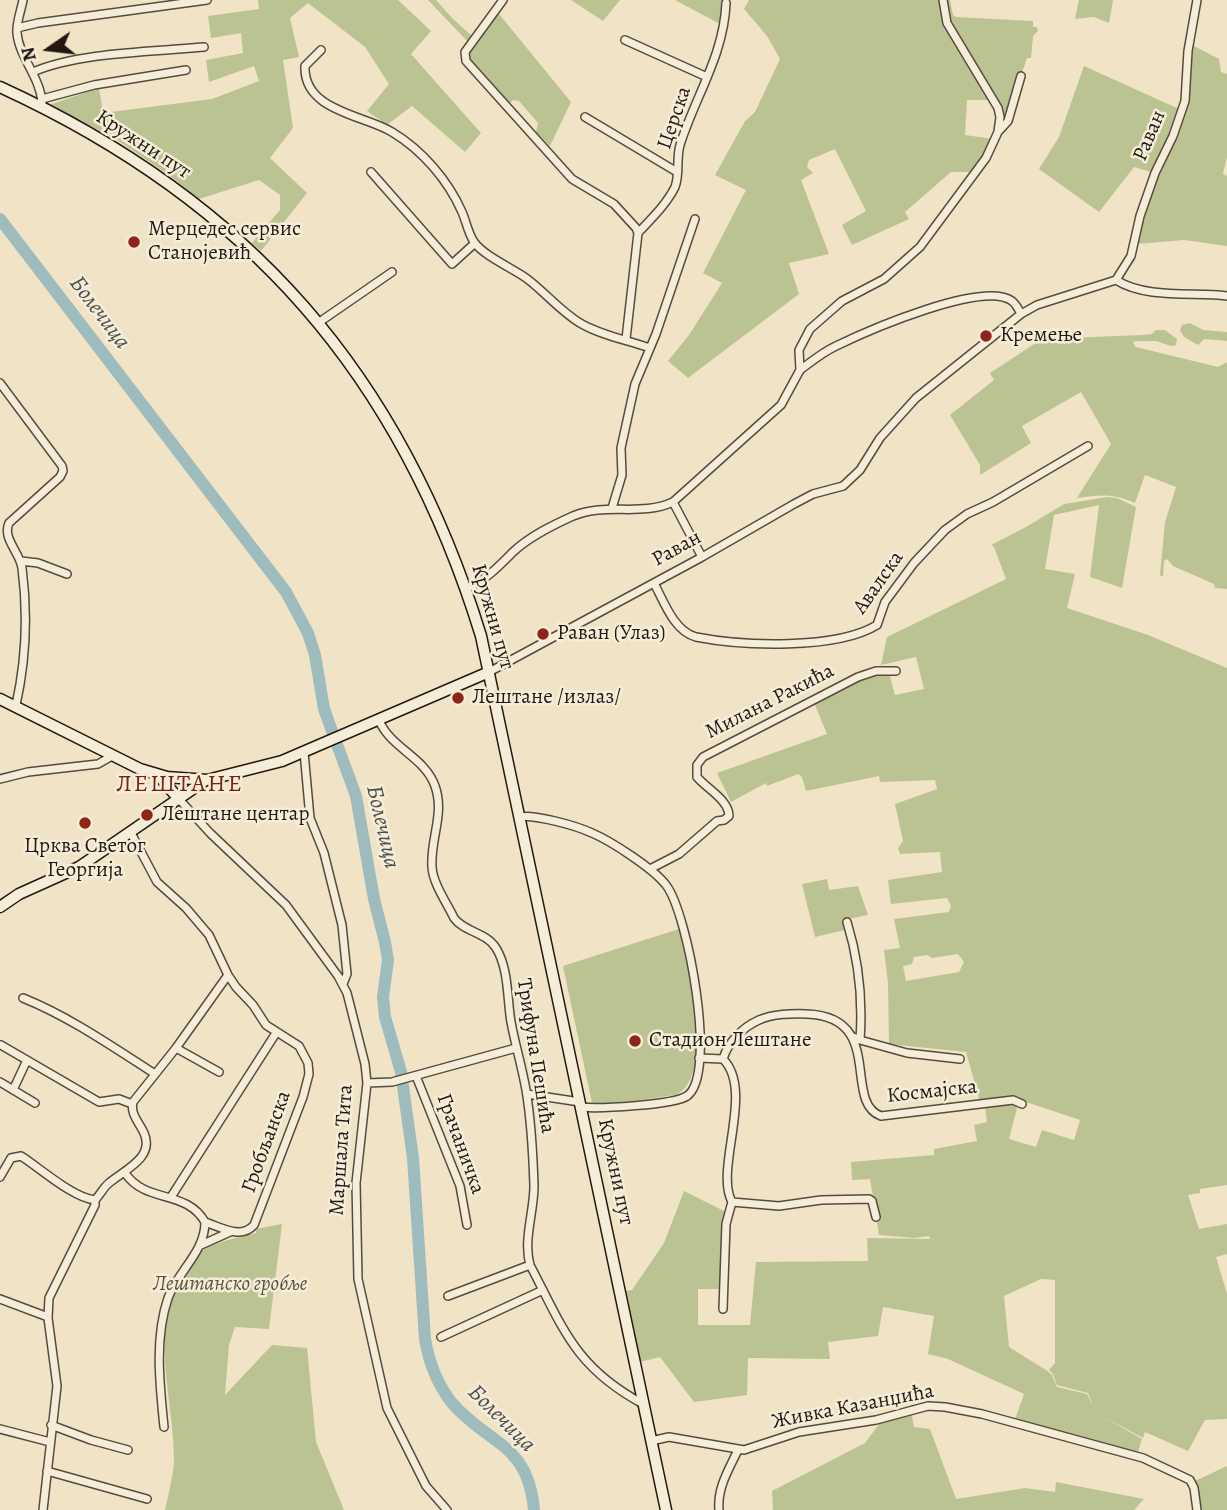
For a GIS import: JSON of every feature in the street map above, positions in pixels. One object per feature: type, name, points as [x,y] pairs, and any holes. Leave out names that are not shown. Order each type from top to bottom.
[{"type":"main road","name":"Кружни пут","points":[[0,88],[41,103],[108,143],[206,211],[267,265],[318,323],[358,375],[399,439],[436,512],[467,588],[481,636],[666,1510]]},
{"type":"main road","name":"Раван","points":[[159,775],[207,780],[249,771],[304,752],[489,672]]},
{"type":"main road","points":[[0,699],[112,756],[159,775],[178,798]]},
{"type":"main road","name":"Раван","points":[[0,907],[32,887],[79,867],[207,780]]},
{"type":"street","points":[[23,0],[17,28],[41,103],[94,85],[186,70]]},
{"type":"street","points":[[17,28],[207,0]]},
{"type":"street","points":[[503,0],[465,52],[466,61],[564,171],[614,204],[633,223],[638,233],[626,339]]},
{"type":"street","points":[[943,0],[947,23],[998,108],[998,132]]},
{"type":"street","name":"Раван","points":[[489,672],[813,494],[843,486],[860,470],[880,438],[916,398],[1021,314],[1037,305],[1116,280],[1130,256],[1155,173],[1173,136],[1185,101],[1188,51],[1198,0]]},
{"type":"street","name":"Церска","points":[[638,233],[669,198],[678,178],[680,146],[719,49],[726,3]]},
{"type":"street","points":[[625,40],[707,77]]},
{"type":"street","points":[[33,72],[85,60],[204,47]]},
{"type":"street","points":[[321,50],[305,66],[311,89],[327,105],[390,131],[416,150],[432,166],[450,191],[475,243],[528,279],[576,321],[650,348]]},
{"type":"street","points":[[800,370],[799,350],[810,328],[842,301],[884,279],[920,247],[973,177],[998,132],[1008,121],[1021,76]]},
{"type":"street","points":[[585,117],[677,172]]},
{"type":"street","points":[[371,172],[452,264],[475,243]]},
{"type":"street","points":[[612,508],[622,475],[621,448],[635,384],[695,219]]},
{"type":"street","points":[[318,323],[392,272]]},
{"type":"street","points":[[1116,280],[1122,284],[1162,293],[1227,296]]},
{"type":"street","points":[[467,588],[487,576],[514,551],[544,530],[584,513],[612,508],[654,509],[673,502],[781,405],[800,370],[836,346],[885,324],[967,298],[1012,300],[1021,314]]},
{"type":"street","points":[[0,383],[62,468],[60,477],[7,526],[9,540],[21,561],[25,651],[16,705]]},
{"type":"street","name":"Авалска","points":[[654,583],[678,625],[686,634],[695,638],[776,643],[837,639],[869,630],[877,625],[885,602],[914,563],[945,530],[967,514],[1088,446]]},
{"type":"street","points":[[673,502],[702,557]]},
{"type":"street","points":[[21,561],[38,563],[67,574]]},
{"type":"street","name":"Милана Ракића","points":[[650,869],[679,854],[717,821],[729,816],[729,809],[697,777],[697,765],[704,757],[858,677],[876,671],[896,671]]},
{"type":"street","name":"Трифуна Пешића","points":[[379,720],[383,730],[431,775],[439,808],[432,859],[434,877],[455,921],[486,938],[497,950],[503,968],[516,1048],[527,1094],[534,1186],[527,1250],[530,1265],[564,1332],[590,1367],[643,1404]]},
{"type":"street","points":[[304,752],[310,818],[324,853],[342,925],[347,974],[343,984]]},
{"type":"street","points":[[0,779],[28,772],[98,764],[112,756]]},
{"type":"street","name":"Маршала Тита","points":[[178,798],[210,833],[286,905],[343,984],[353,1013],[367,1083],[356,1183],[356,1257],[359,1279],[387,1408],[426,1486],[447,1510]]},
{"type":"street","points":[[519,817],[531,816],[591,832],[650,869],[666,884],[680,912],[695,978],[699,1058],[691,1092],[684,1098],[603,1109],[527,1094]]},
{"type":"street","name":"Гробљанска","points":[[130,831],[157,882],[186,908],[209,935],[228,975],[267,1025],[294,1042],[302,1050],[308,1063],[309,1074],[303,1097],[254,1225],[243,1232],[230,1231]]},
{"type":"street","points":[[847,922],[859,973],[862,1006],[856,1039]]},
{"type":"street","points":[[43,1510],[57,1375],[48,1317],[49,1298],[95,1205],[94,1200],[109,1183],[125,1173],[141,1156],[147,1144],[132,1104],[228,975]]},
{"type":"street","points":[[23,998],[106,1042],[155,1074]]},
{"type":"street","points":[[723,1059],[736,1036],[755,1022],[770,1017],[804,1013],[826,1015],[839,1021],[856,1039],[906,1053],[960,1059]]},
{"type":"street","name":"Гробљанска","points":[[171,1198],[276,1033]]},
{"type":"street","name":"Космајска","points":[[856,1039],[869,1105],[876,1115],[1013,1100],[1022,1104]]},
{"type":"street","points":[[1,1045],[99,1102],[119,1099],[132,1104]]},
{"type":"street","points":[[176,1048],[219,1072]]},
{"type":"street","points":[[367,1083],[397,1081],[516,1048]]},
{"type":"street","points":[[699,1058],[723,1059]]},
{"type":"street","points":[[723,1059],[733,1074],[735,1104],[728,1173],[729,1197],[732,1202],[726,1224],[723,1309]]},
{"type":"street","points":[[13,1090],[27,1060]]},
{"type":"street","name":"Грачаничка","points":[[416,1076],[455,1170],[467,1225]]},
{"type":"street","points":[[0,1082],[35,1103]]},
{"type":"street","points":[[0,1177],[11,1158],[21,1156],[59,1183],[91,1201],[94,1200]]},
{"type":"street","points":[[125,1173],[140,1189],[188,1204],[205,1222],[230,1231]]},
{"type":"street","points":[[732,1202],[779,1206],[821,1200],[869,1199],[876,1217]]},
{"type":"street","points":[[164,1427],[160,1353],[162,1318],[180,1274],[201,1245],[205,1222]]},
{"type":"street","points":[[201,1245],[230,1231]]},
{"type":"street","points":[[448,1296],[530,1265]]},
{"type":"street","points":[[441,1337],[543,1290]]},
{"type":"street","points":[[0,1299],[48,1317]]},
{"type":"street","name":"Живка Казанџића","points":[[651,1441],[669,1437],[738,1450],[799,1432],[876,1420],[920,1408],[956,1408],[1143,1458],[1190,1480],[1197,1510]]},
{"type":"street","points":[[51,1424],[91,1440],[128,1450]]},
{"type":"street","points":[[0,1429],[50,1442]]},
{"type":"street","points":[[719,1510],[721,1487],[738,1450]]},
{"type":"street","points":[[47,1471],[147,1499]]},
{"type":"green space","points":[[258,0],[398,0],[431,31],[411,54],[481,133],[465,152],[412,106],[387,125],[367,111],[389,84],[365,47],[308,3],[290,18],[299,57],[283,60],[293,128],[270,158],[307,193],[261,251],[252,243],[280,210],[280,195],[259,180],[199,199],[114,138],[49,105],[99,88],[103,113],[212,99],[259,81],[254,66],[209,82],[206,60],[243,53],[241,33],[211,38],[208,16],[259,9]]},
{"type":"green space","points":[[428,0],[436,0],[473,37],[469,43]]},
{"type":"green space","points":[[571,0],[620,0],[603,21]]},
{"type":"green space","points":[[675,0],[722,0],[722,25]]},
{"type":"green space","points":[[749,0],[941,0],[947,23],[992,100],[967,100],[965,135],[993,139],[974,172],[951,172],[905,212],[909,219],[852,245],[842,225],[866,211],[835,149],[809,160],[807,167],[813,173],[801,180],[829,254],[789,263],[799,294],[688,378],[668,361],[689,335],[722,283],[703,273],[746,190],[715,175],[745,121],[755,112],[780,59],[767,36],[744,9]]},
{"type":"green space","points":[[944,0],[950,0],[953,15],[956,17],[1033,21],[1033,27],[1037,27],[1038,31],[1033,36],[1031,58],[1027,58],[1006,121],[1001,120],[949,22]]},
{"type":"green space","points":[[1079,0],[1113,0],[1109,23],[1094,17],[1075,19]]},
{"type":"green space","points":[[496,13],[571,102],[550,146],[536,132],[538,123],[519,101],[513,100],[509,104],[469,63],[470,49]]},
{"type":"green space","points":[[1192,45],[1219,59],[1221,72],[1227,74],[1227,157],[1223,174],[1227,176],[1227,246],[1184,240],[1137,244],[1144,213],[1187,103]]},
{"type":"green space","points":[[1084,66],[1179,109],[1170,135],[1151,172],[1134,167],[1099,212],[1039,169],[1059,137]]},
{"type":"green space","points":[[1190,323],[1203,330],[1227,332],[1227,341],[1204,339],[1198,345],[1184,337],[1180,330],[1182,325]]},
{"type":"green space","points":[[1156,330],[1165,330],[1177,339],[1176,345],[1156,341],[1133,343],[1136,347],[1218,367],[1227,362],[1227,589],[1215,588],[1214,584],[1173,566],[1167,559],[1164,561],[1163,577],[1160,575],[1165,522],[1176,487],[1145,475],[1135,503],[1106,496],[1077,498],[1111,444],[1081,392],[1022,426],[1031,443],[980,475],[980,465],[950,415],[994,380],[990,373],[1042,339],[1142,335],[1152,334]]},
{"type":"green space","points":[[1107,497],[1117,498],[1136,507],[1122,588],[1090,577],[1099,505],[1054,515],[1045,569],[1075,574],[1067,608],[1148,635],[1227,668],[1227,1185],[1200,1189],[1200,1193],[1188,1195],[1199,1229],[1227,1224],[1227,1254],[1216,1257],[1227,1294],[1227,1419],[1205,1420],[1188,1451],[1145,1432],[1143,1438],[1102,1416],[1142,1439],[1137,1455],[1014,1422],[1024,1394],[948,1359],[928,1354],[934,1316],[883,1307],[878,1336],[828,1342],[830,1359],[748,1358],[747,1395],[694,1402],[660,1357],[640,1362],[626,1291],[632,1290],[664,1243],[684,1191],[726,1212],[722,1289],[698,1289],[698,1325],[750,1325],[756,1262],[868,1261],[867,1238],[930,1239],[929,1236],[914,1238],[879,1235],[870,1179],[852,1180],[851,1162],[934,1155],[934,1149],[977,1141],[974,1125],[987,1122],[985,1107],[1013,1104],[1017,1108],[1009,1139],[1036,1147],[1042,1130],[1074,1140],[1080,1120],[1014,1098],[980,1102],[966,1052],[889,1044],[888,983],[884,950],[900,948],[894,919],[949,912],[951,906],[947,898],[891,904],[888,880],[942,872],[940,852],[900,854],[898,848],[903,841],[895,804],[937,789],[935,780],[880,782],[879,776],[806,791],[802,777],[798,774],[767,786],[766,783],[731,802],[717,773],[827,734],[813,700],[871,674],[889,673],[895,695],[924,689],[916,657],[881,665],[887,637],[1006,579],[991,545],[1064,504]],"holes":[[[958,954],[964,962],[959,972],[906,981],[903,966],[912,964],[914,957],[927,955],[932,958]],[[1041,1279],[1055,1280],[1055,1363],[1049,1370],[1053,1374],[1057,1385],[1088,1393],[1093,1406],[1087,1394],[1057,1387],[1052,1375],[1009,1347],[1004,1296]]]},
{"type":"green space","points":[[827,879],[829,890],[858,886],[868,915],[843,920],[845,930],[815,937],[802,884]]},
{"type":"green space","points":[[682,928],[693,991],[697,1044],[694,1067],[687,1085],[675,1095],[607,1105],[592,1103],[563,966]]},
{"type":"green space","name":"Лештанско гробље","points":[[282,1224],[269,1329],[235,1327],[229,1345],[225,1395],[272,1345],[307,1348],[316,1442],[344,1510],[165,1510],[174,1462],[165,1342],[173,1295],[184,1273],[205,1249],[223,1241],[256,1233],[256,1229]]},
{"type":"green space","points":[[911,1411],[914,1427],[930,1429],[956,1499],[1025,1488],[1055,1492],[1056,1482],[1144,1499],[1134,1510],[773,1510],[772,1491],[865,1443],[883,1419]]},
{"type":"green space","points":[[1227,1466],[1227,1510],[1199,1510],[1193,1482]]},
{"type":"waterway","name":"Болечица","points":[[0,219],[286,592],[308,633],[315,655],[324,709],[356,796],[374,899],[385,942],[388,960],[383,997],[385,1017],[401,1072],[413,1158],[425,1339],[429,1356],[434,1373],[452,1403],[515,1457],[524,1470],[534,1510]]},
{"type":"place","name":"Мерцедес сервис Станојевић","points":[[134,242]]},
{"type":"place","name":"Кремење","points":[[986,336]]},
{"type":"place","name":"Раван (Улаз)","points":[[543,634]]},
{"type":"place","name":"Лештане /излаз/","points":[[458,698]]},
{"type":"place","name":"Лештане центар","points":[[147,815]]},
{"type":"place","name":"Црква Светог Георгија","points":[[85,823]]},
{"type":"place","name":"Стадион Лештане","points":[[635,1041]]},
{"type":"district","name":"ЛЕШТАНЕ","points":[[180,785]]}]
